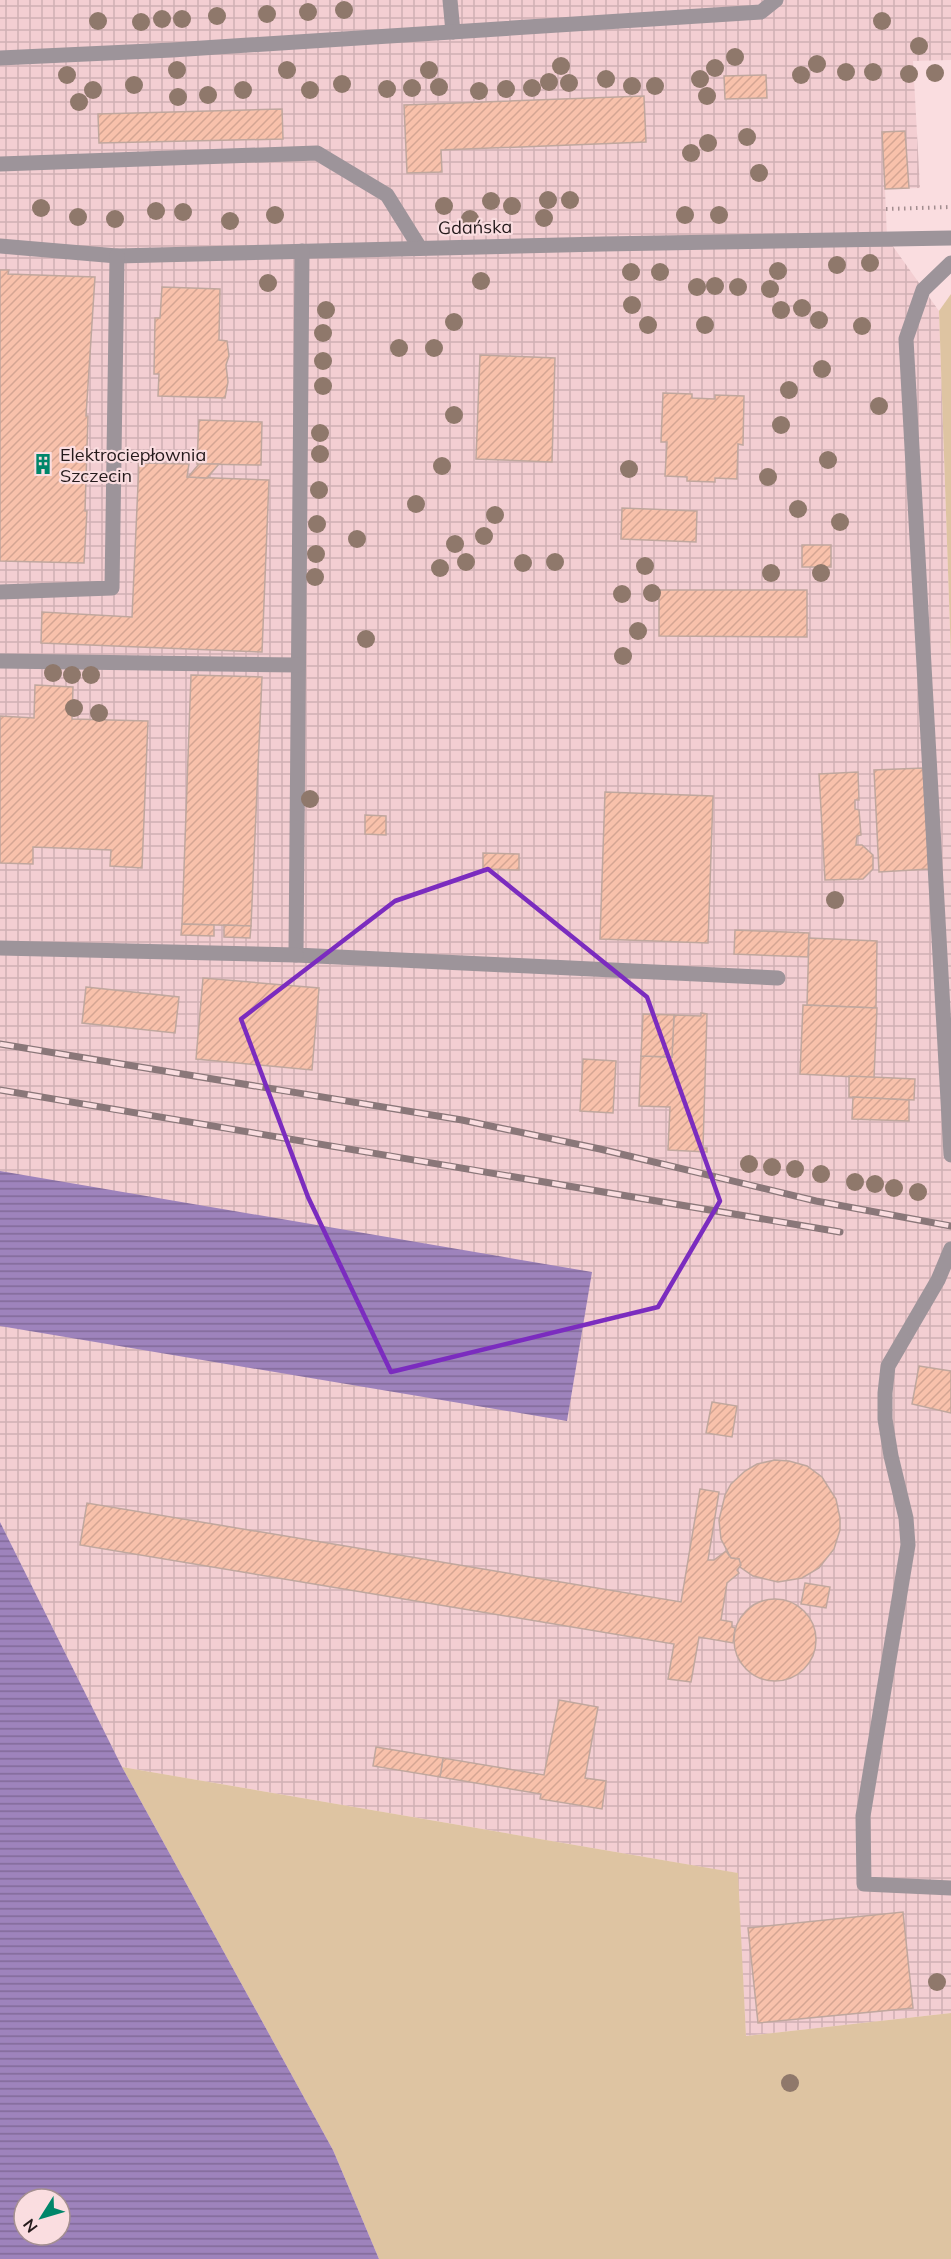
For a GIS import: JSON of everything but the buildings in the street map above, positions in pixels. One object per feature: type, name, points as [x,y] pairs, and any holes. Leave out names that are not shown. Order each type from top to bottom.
[{"type":"lane","points":[[450,0],[453,32]]},
{"type":"lane","points":[[0,58],[172,50],[761,12],[776,0]]},
{"type":"lane","points":[[0,164],[317,153],[387,195],[420,248]]},
{"type":"lane","name":"Gdańska","points":[[0,246],[117,256],[951,238]]},
{"type":"lane","points":[[296,955],[302,251]]},
{"type":"lane","points":[[0,592],[112,588],[117,256]]},
{"type":"lane","points":[[951,263],[923,290],[906,339],[951,1155]]},
{"type":"lane","points":[[0,661],[298,665]]},
{"type":"lane","points":[[0,948],[296,955],[778,978]]},
{"type":"lane","points":[[951,1249],[938,1280],[888,1366],[885,1419],[891,1456],[906,1518],[908,1545],[863,1816],[864,1884],[951,1888]]},
{"type":"path","points":[[886,209],[951,207]]},
{"type":"highlighted area","points":[[488,869],[647,997],[720,1201],[658,1307],[391,1372],[308,1197],[241,1019],[395,901]]},
{"type":"shaded area","points":[[0,0],[951,0],[951,60],[913,61],[920,188],[885,189],[887,238],[939,311],[951,658],[951,2013],[746,2036],[737,1873],[122,1767],[0,1522]]},
{"type":"shaded area","points":[[951,294],[951,658],[939,311]]},
{"type":"shaded area","points":[[0,1171],[592,1272],[567,1421],[0,1326]]},
{"type":"shaded area","points":[[0,1522],[122,1767],[333,2150],[379,2259],[0,2259]]},
{"type":"shaded area","points":[[122,1767],[738,1873],[746,2036],[951,2013],[951,2259],[379,2259],[333,2150]]},
{"type":"railway","points":[[0,1044],[462,1120],[600,1149],[816,1201],[951,1226]]},
{"type":"railway","points":[[0,1090],[840,1232]]},
{"type":"place","name":"Elektrociepłownia Szczecin","points":[[43,464]]}]
